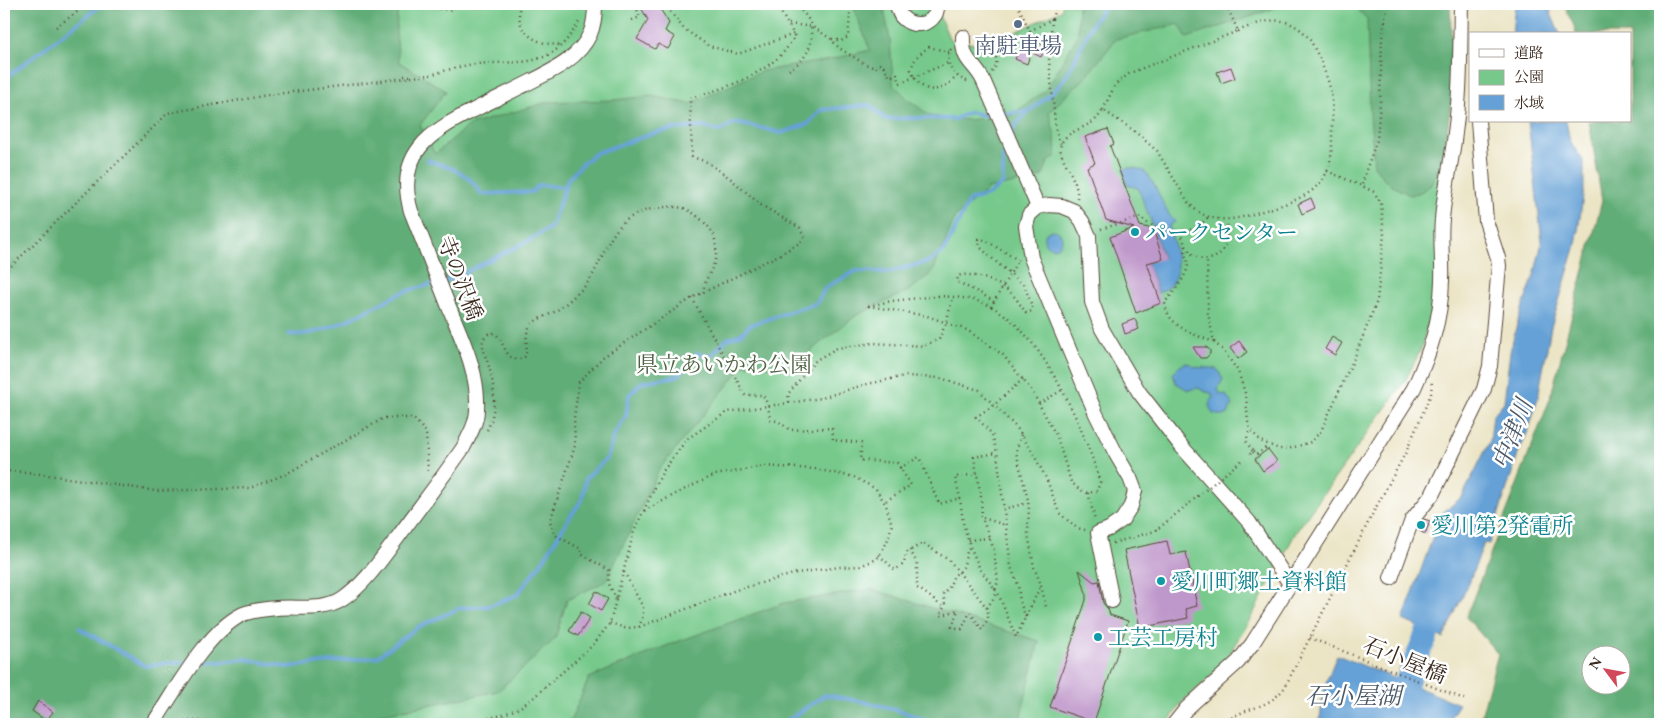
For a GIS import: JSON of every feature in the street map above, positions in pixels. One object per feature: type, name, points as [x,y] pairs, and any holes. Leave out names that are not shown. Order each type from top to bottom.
[{"type":"lane","name":"寺の沢橋","points":[[153,724],[202,651],[218,633],[236,619],[261,609],[324,606],[342,600],[370,574],[463,448],[472,430],[477,411],[477,392],[474,374],[408,201],[406,182],[410,164],[420,145],[450,122],[568,62],[590,33],[595,14],[595,4]]},
{"type":"lane","points":[[898,4],[903,18],[912,23],[920,24],[928,23],[936,14],[938,4]]},
{"type":"lane","points":[[1174,724],[1186,709],[1238,662],[1252,644],[1414,388],[1429,353],[1438,319],[1442,282],[1441,221],[1455,134],[1460,76],[1461,4]]},
{"type":"lane","points":[[1461,31],[1469,42]]},
{"type":"lane","points":[[964,37],[965,56],[970,64],[976,68],[985,84],[1038,207]]},
{"type":"lane","points":[[1390,578],[1412,520],[1432,495],[1484,389],[1490,366],[1499,266],[1486,221],[1478,122]]},
{"type":"lane","points":[[1112,601],[1098,533],[1109,529],[1122,520],[1131,506],[1135,491],[1096,414],[1025,259],[1028,215],[1038,207],[1049,205],[1062,206],[1074,211],[1082,221],[1089,236],[1092,302],[1102,330],[1139,392],[1182,447],[1249,522],[1290,584]]},
{"type":"path","points":[[56,27],[88,4]]},
{"type":"path","points":[[415,4],[450,10],[461,4]]},
{"type":"path","points":[[520,4],[520,24],[528,34],[537,41],[547,45],[562,45]]},
{"type":"path","points":[[632,20],[640,17],[635,4]]},
{"type":"path","points":[[664,4],[684,29],[708,46],[738,54],[794,34]]},
{"type":"path","points":[[616,599],[609,584],[609,570],[581,554],[581,549],[555,535],[550,521],[575,446],[574,418],[579,382],[603,357],[692,298],[779,255],[801,242],[804,236],[800,228],[761,205],[731,179],[707,162],[692,157],[690,98],[715,91],[757,74],[782,54],[795,37],[789,24],[782,16],[778,4]]},
{"type":"path","points":[[788,4],[801,10],[811,26],[813,35],[803,59],[789,70]]},
{"type":"path","points":[[831,39],[841,41],[848,37],[850,16],[848,4]]},
{"type":"path","points":[[1017,4],[1030,31]]},
{"type":"path","points":[[1056,4],[1052,19],[1049,60],[1056,132],[1060,144],[1060,153],[1078,195],[1074,211]]},
{"type":"path","points":[[1226,4],[1238,31]]},
{"type":"path","points":[[1362,186],[1377,140],[1382,38],[1388,4]]},
{"type":"path","points":[[4,273],[168,113],[268,95],[429,75],[474,64],[526,62],[542,59],[555,51],[572,34],[580,19],[580,13]]},
{"type":"path","points":[[985,84],[987,77],[996,66],[997,60],[994,51],[1031,33],[1030,31],[1052,19]]},
{"type":"path","points":[[1060,144],[1068,134],[1098,118],[1102,110],[1115,85],[1130,73],[1259,23],[1280,21],[1288,22],[1308,37],[1331,91],[1332,155],[1327,171],[1319,184],[1304,195],[1243,217],[1227,220],[1208,217],[1193,209],[1156,151],[1133,130],[1102,110]]},
{"type":"path","points":[[789,24],[811,26],[831,39],[839,48],[864,64],[875,68],[879,64],[883,65],[890,77],[897,74],[900,83],[948,63]]},
{"type":"path","points":[[949,52],[929,48],[919,54],[911,70],[920,86],[926,89],[936,90],[944,88],[957,76]]},
{"type":"path","points":[[404,76],[429,75]]},
{"type":"path","points":[[1186,246],[1184,253],[1188,263],[1187,269],[1174,293],[1165,302],[1168,315],[1185,330],[1214,342],[1223,350],[1238,370],[1246,396],[1250,429],[1260,441],[1268,446],[1279,449],[1311,442],[1321,431],[1356,356],[1377,301],[1384,235],[1381,203],[1374,192],[1327,171]]},
{"type":"path","points":[[472,430],[484,436],[494,412],[493,379],[482,345],[486,335],[495,334],[513,359],[521,359],[526,356],[527,335],[530,327],[535,322],[555,312],[586,284],[596,271],[614,234],[622,224],[641,213],[662,207],[684,208],[700,218],[713,234],[716,248],[715,262],[702,292]]},
{"type":"path","points":[[1089,236],[1096,230],[1136,217],[1141,217],[1152,226],[1171,232],[1180,232],[1195,228],[1208,217]]},
{"type":"path","points":[[1180,232],[1190,252],[1194,256],[1206,260],[1216,257],[1222,251],[1226,243],[1227,220]]},
{"type":"path","points":[[992,307],[994,302],[1003,287],[1010,274],[1025,259],[979,239],[980,246],[1010,274],[1024,285],[1032,311],[1026,313],[1011,293],[1003,287],[977,276],[963,274],[958,276],[957,282],[994,302]]},
{"type":"path","points":[[1206,260],[1208,313],[1214,342]]},
{"type":"path","points":[[938,296],[954,297],[971,299],[992,307],[1016,324],[1045,360],[1062,390],[1092,456],[1100,482],[1096,491],[1088,493],[1080,490],[1071,482],[1056,437],[1039,404],[1032,391],[1003,355],[967,330],[927,316],[869,306],[891,301],[938,296]]},
{"type":"path","points":[[790,402],[788,394],[816,360],[837,348],[874,343],[923,346],[939,338],[954,297]]},
{"type":"path","points":[[692,298],[745,395],[763,395],[768,406],[770,420],[778,421],[790,430],[832,428],[833,440],[862,443],[860,460],[897,463],[911,485],[884,502]]},
{"type":"path","points":[[1224,724],[1235,716],[1270,702],[1281,692],[1406,452],[1431,394],[1433,375]]},
{"type":"path","points":[[464,724],[502,715],[519,708],[533,698],[593,644],[610,623],[634,531],[663,471],[687,439],[727,412],[822,398],[905,376],[940,378],[979,390],[1017,428],[1047,480],[1059,513],[1077,528],[1098,533],[1088,493]]},
{"type":"path","points":[[1022,379],[994,405],[976,417],[992,434],[997,453],[1010,567],[1018,585],[1020,602],[1026,618]]},
{"type":"path","points":[[1039,404],[1062,390]]},
{"type":"path","points":[[4,471],[27,472],[156,491],[250,488],[286,474],[384,418],[413,418],[426,432],[429,496]]},
{"type":"path","points":[[1250,429],[1246,441],[1252,453],[1256,455],[1268,446]]},
{"type":"path","points":[[1021,435],[1016,452],[1028,503],[1028,534],[1034,567],[1041,585],[1046,607]]},
{"type":"path","points":[[995,590],[998,582],[994,550],[982,518],[978,474],[974,457],[997,453]]},
{"type":"path","points":[[900,468],[919,457],[939,504],[960,498]]},
{"type":"path","points":[[1101,547],[1155,531],[1241,461]]},
{"type":"path","points":[[610,623],[625,628],[638,627],[736,590],[797,573],[840,566],[860,566],[877,559],[887,542],[892,526],[884,502],[876,489],[854,477],[815,469],[764,466],[715,474],[644,511]]},
{"type":"path","points":[[978,474],[955,477],[963,523],[980,569],[998,593],[1016,637],[1041,585]]},
{"type":"path","points":[[1003,509],[1028,503]]},
{"type":"path","points":[[982,518],[1005,525]]},
{"type":"path","points":[[968,540],[990,538]]},
{"type":"path","points":[[879,555],[895,570],[904,564],[906,553],[923,543],[950,561],[959,572],[987,608],[988,610],[988,619],[982,630],[970,612],[962,629],[952,627],[958,610],[940,616],[944,608],[943,593],[948,590],[954,575],[959,572],[965,565],[966,553],[970,546]]},
{"type":"path","points":[[910,550],[917,562],[917,588],[927,593],[944,608]]},
{"type":"path","points":[[623,571],[626,573],[643,607],[643,616],[638,627]]},
{"type":"path","points":[[987,608],[998,593]]},
{"type":"path","name":"石小屋橋","points":[[1310,638],[1464,699]]},
{"type":"path","points":[[170,724],[174,721],[191,721],[218,724]]},
{"type":"green space","name":"県立あいかわ公園","points":[[4,4],[934,4],[950,40],[977,44],[1008,31],[1010,35],[1061,10],[1063,4],[1416,4],[1444,178],[1438,285],[1421,349],[1405,381],[1296,532],[1253,614],[1222,666],[1182,702],[1167,724],[4,724]]},
{"type":"green space","points":[[4,4],[398,4],[396,32],[399,62],[446,91],[420,125],[435,154],[469,125],[548,102],[613,100],[651,96],[690,104],[762,71],[824,61],[870,50],[854,9],[854,4],[883,4],[890,40],[893,84],[908,99],[930,116],[966,120],[1010,116],[1046,90],[1078,35],[1078,4],[1281,4],[1270,10],[1187,38],[1179,24],[1116,39],[1086,77],[1049,112],[1055,136],[1056,156],[1048,162],[1042,177],[988,189],[955,217],[933,272],[910,290],[857,315],[815,347],[797,368],[744,365],[660,468],[606,581],[567,600],[555,639],[498,691],[363,718],[363,724],[4,724]]},
{"type":"green space","points":[[1353,4],[1450,4],[1453,86],[1443,162],[1430,185],[1421,192],[1410,195],[1398,189],[1385,180],[1374,166],[1370,114],[1367,19]]},
{"type":"green space","points":[[1563,4],[1660,4],[1660,724],[1479,724],[1498,654],[1466,617],[1550,399],[1602,201],[1589,122],[1632,122],[1632,32],[1576,32]]},
{"type":"green space","points":[[871,589],[1039,641],[1019,724],[569,724],[589,678],[666,646],[784,603]]},
{"type":"water","points":[[1515,4],[1550,4],[1551,14],[1559,32],[1512,32]]},
{"type":"water","points":[[1528,122],[1566,122],[1570,141],[1584,162],[1584,189],[1576,245],[1551,327],[1538,397],[1530,426],[1518,454],[1489,544],[1484,543],[1468,585],[1443,638],[1403,620],[1441,514],[1462,497],[1490,441],[1493,415],[1504,402],[1510,352],[1518,320],[1534,276],[1542,242]]},
{"type":"water","points":[[1123,169],[1139,169],[1147,174],[1175,222],[1169,226],[1176,255],[1176,273],[1173,281],[1167,288],[1158,293],[1147,263],[1163,258],[1138,188],[1127,185]]},
{"type":"water","points":[[1053,230],[1059,233],[1062,239],[1059,245],[1053,248],[1047,245],[1044,239],[1047,233]]},
{"type":"water","points":[[1185,363],[1218,370],[1223,379],[1218,389],[1220,394],[1226,395],[1232,404],[1228,414],[1224,416],[1213,414],[1209,406],[1213,398],[1211,393],[1198,388],[1188,390],[1176,383],[1173,374]]},
{"type":"water","name":"石小屋湖","points":[[1337,655],[1459,704],[1446,724],[1319,724],[1325,685]]},
{"type":"building","points":[[639,4],[657,4],[669,23],[665,31],[675,37],[668,49],[658,44],[655,49],[637,39],[648,20]]},
{"type":"building","points":[[1036,41],[1046,46],[1041,57],[1031,52],[1027,64],[1015,59],[1020,48],[1024,50],[1033,46]]},
{"type":"building","points":[[1231,67],[1235,78],[1221,83],[1217,72]]},
{"type":"building","name":"パークセンター","points":[[1108,129],[1114,144],[1110,146],[1140,226],[1153,229],[1163,259],[1147,263],[1161,303],[1136,313],[1110,237],[1134,228],[1106,220],[1087,167],[1095,163],[1085,137]]},
{"type":"building","points":[[1311,198],[1315,208],[1302,214],[1298,204]]},
{"type":"building","points":[[1135,319],[1139,329],[1125,334],[1122,324]]},
{"type":"building","points":[[1332,337],[1342,343],[1335,355],[1325,349]]},
{"type":"building","points":[[1239,341],[1247,352],[1238,359],[1230,348]]},
{"type":"building","points":[[1193,347],[1206,347],[1210,350],[1210,354],[1206,358],[1200,358]]},
{"type":"building","points":[[1268,449],[1277,461],[1263,471],[1255,459]]},
{"type":"building","points":[[1424,519],[1430,521],[1425,534],[1418,530]]},
{"type":"building","name":"愛川町郷土資料館","points":[[1167,541],[1170,555],[1186,552],[1197,606],[1186,609],[1188,618],[1140,628],[1124,550]]},
{"type":"building","name":"工芸工房村","points":[[1079,570],[1094,582],[1099,581],[1103,603],[1110,615],[1128,621],[1094,722],[1050,707],[1086,600],[1086,593]]},
{"type":"building","points":[[596,591],[608,599],[601,611],[589,604]]},
{"type":"building","points":[[581,612],[590,618],[578,636],[569,631]]},
{"type":"building","points":[[38,701],[53,712],[46,721],[32,711]]},
{"type":"waterway","points":[[4,79],[103,4]]},
{"type":"waterway","points":[[1011,134],[1022,118],[1058,87],[1071,67],[1093,22],[1105,5],[1110,4]]},
{"type":"waterway","points":[[443,281],[452,279],[528,241],[551,227],[568,179],[583,163],[596,153],[651,134],[673,129],[704,127],[720,131],[735,123],[781,133],[808,124],[821,110],[870,105],[885,119],[955,119],[970,112],[983,115],[993,114]]},
{"type":"waterway","points":[[1000,114],[1028,111]]},
{"type":"waterway","points":[[199,662],[245,659],[287,667],[377,657],[418,627],[460,608],[489,606],[517,595],[544,559],[582,500],[586,478],[607,458],[615,433],[626,416],[629,395],[642,382],[678,376],[697,353],[709,357],[727,339],[741,334],[750,325],[817,303],[826,287],[856,271],[889,272],[931,261],[944,251],[969,201],[990,194],[1003,183],[1003,158],[1007,146]]},
{"type":"waterway","points":[[427,160],[465,175],[481,194],[532,192],[539,185],[565,187]]},
{"type":"waterway","points":[[289,334],[317,332],[346,321],[399,294],[436,283]]},
{"type":"waterway","name":"中津川","points":[[1385,724],[1406,683],[1440,603]]},
{"type":"waterway","points":[[79,628],[145,666],[189,662]]},
{"type":"waterway","points":[[782,724],[825,695],[895,709],[935,724]]},
{"type":"waterway","points":[[700,724],[719,720],[726,724]]},
{"type":"place","name":"南駐車場","points":[[1018,24]]},
{"type":"place","name":"パークセンター","points":[[1135,232]]},
{"type":"place","name":"愛川第2発電所","points":[[1421,525]]},
{"type":"place","name":"愛川町郷土資料館","points":[[1161,581]]},
{"type":"place","name":"工芸工房村","points":[[1098,637]]}]
